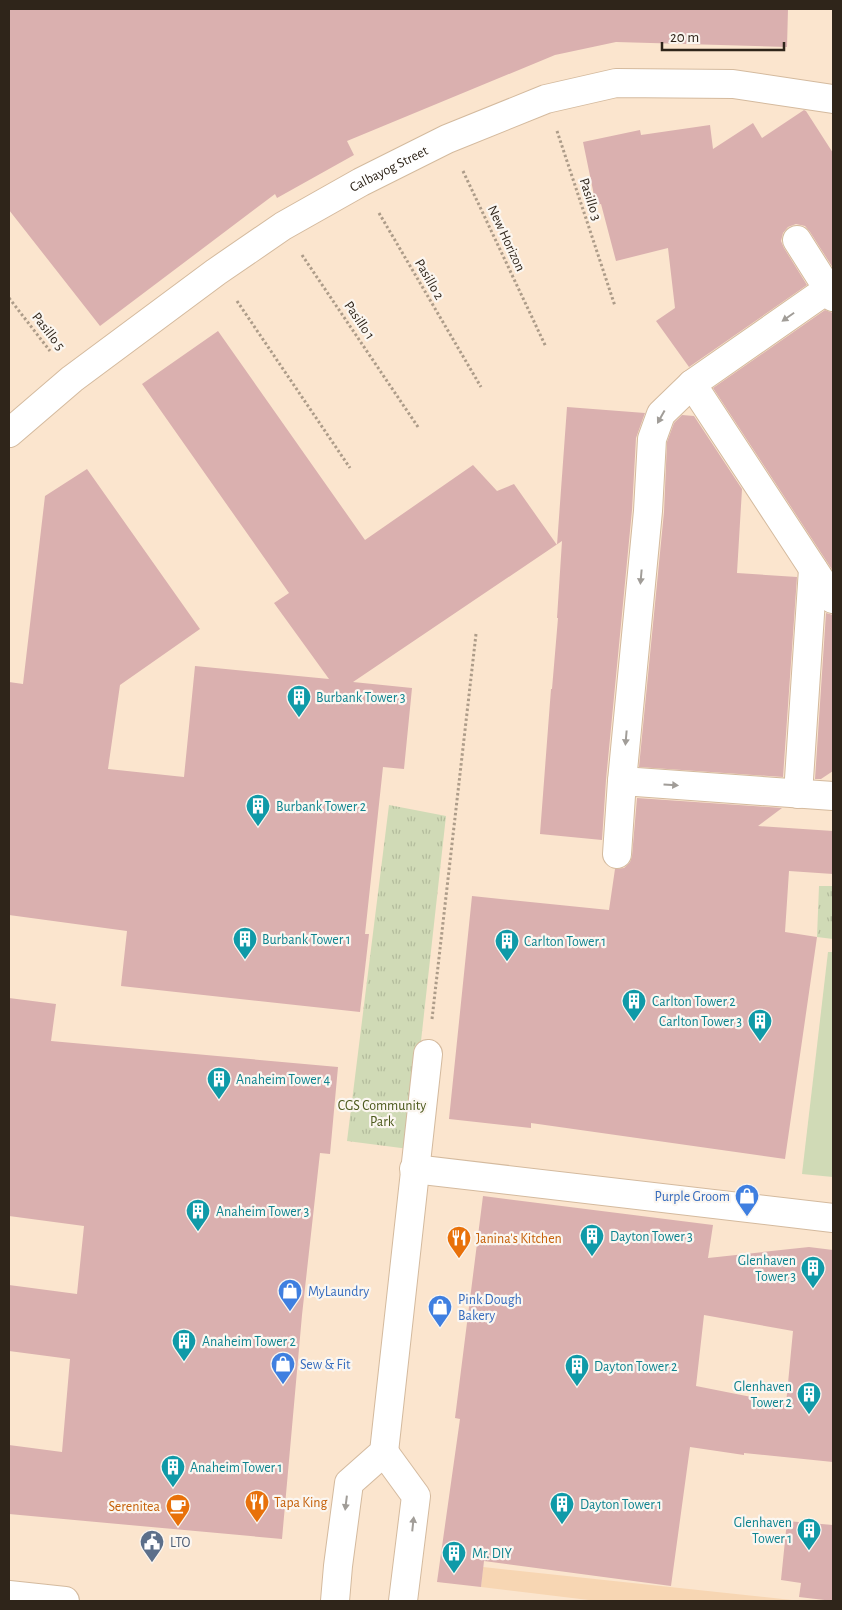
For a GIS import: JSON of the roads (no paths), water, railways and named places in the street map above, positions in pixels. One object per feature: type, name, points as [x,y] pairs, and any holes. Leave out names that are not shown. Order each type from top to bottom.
[{"type":"street","name":"Calbayog Street","points":[[9,433],[72,379],[216,272],[283,226],[361,182],[447,139],[546,99],[616,82],[733,84],[833,99]]},
{"type":"street","points":[[617,854],[622,781],[648,511],[652,439],[661,414],[692,384],[831,293],[797,240]]},
{"type":"street","points":[[692,384],[833,599]]},
{"type":"street","points":[[798,794],[814,569]]},
{"type":"street","points":[[622,781],[833,796]]},
{"type":"street","points":[[403,1601],[416,1496],[384,1452],[428,1054]]},
{"type":"street","points":[[414,1169],[833,1218]]},
{"type":"street","points":[[336,1601],[338,1566],[349,1483],[384,1452]]},
{"type":"street","points":[[9,1594],[65,1601]]},
{"type":"place","name":"Burbank Tower 3","points":[[299,718]]},
{"type":"place","name":"Burbank Tower 2","points":[[258,827]]},
{"type":"place","name":"Burbank Tower 1","points":[[245,960]]},
{"type":"place","name":"Carlton Tower 1","points":[[507,962]]},
{"type":"place","name":"Carlton Tower 2","points":[[634,1022]]},
{"type":"place","name":"Carlton Tower 3","points":[[760,1042]]},
{"type":"place","name":"Anaheim Tower 4","points":[[219,1100]]},
{"type":"place","name":"Purple Groom","points":[[747,1217]]},
{"type":"place","name":"Anaheim Tower 3","points":[[198,1232]]},
{"type":"place","name":"Dayton Tower 3","points":[[592,1257]]},
{"type":"place","name":"Janina's Kitchen","points":[[459,1259]]},
{"type":"place","name":"Glenhaven Tower 3","points":[[813,1289]]},
{"type":"place","name":"MyLaundry","points":[[290,1312]]},
{"type":"place","name":"Pink Dough Bakery","points":[[440,1328]]},
{"type":"place","name":"Anaheim Tower 2","points":[[184,1362]]},
{"type":"place","name":"Sew & Fit","points":[[283,1385]]},
{"type":"place","name":"Dayton Tower 2","points":[[577,1387]]},
{"type":"place","name":"Glenhaven Tower 2","points":[[809,1415]]},
{"type":"place","name":"Anaheim Tower 1","points":[[173,1488]]},
{"type":"place","name":"Tapa King","points":[[257,1523]]},
{"type":"place","name":"Dayton Tower 1","points":[[562,1525]]},
{"type":"place","name":"Serenitea","points":[[178,1527]]},
{"type":"place","name":"Glenhaven Tower 1","points":[[809,1551]]},
{"type":"place","name":"LTO","points":[[152,1563]]},
{"type":"place","name":"Mr. DIY","points":[[454,1574]]},
{"type":"park label","name":"CGS Community Park","points":[[382,1114]]}]
